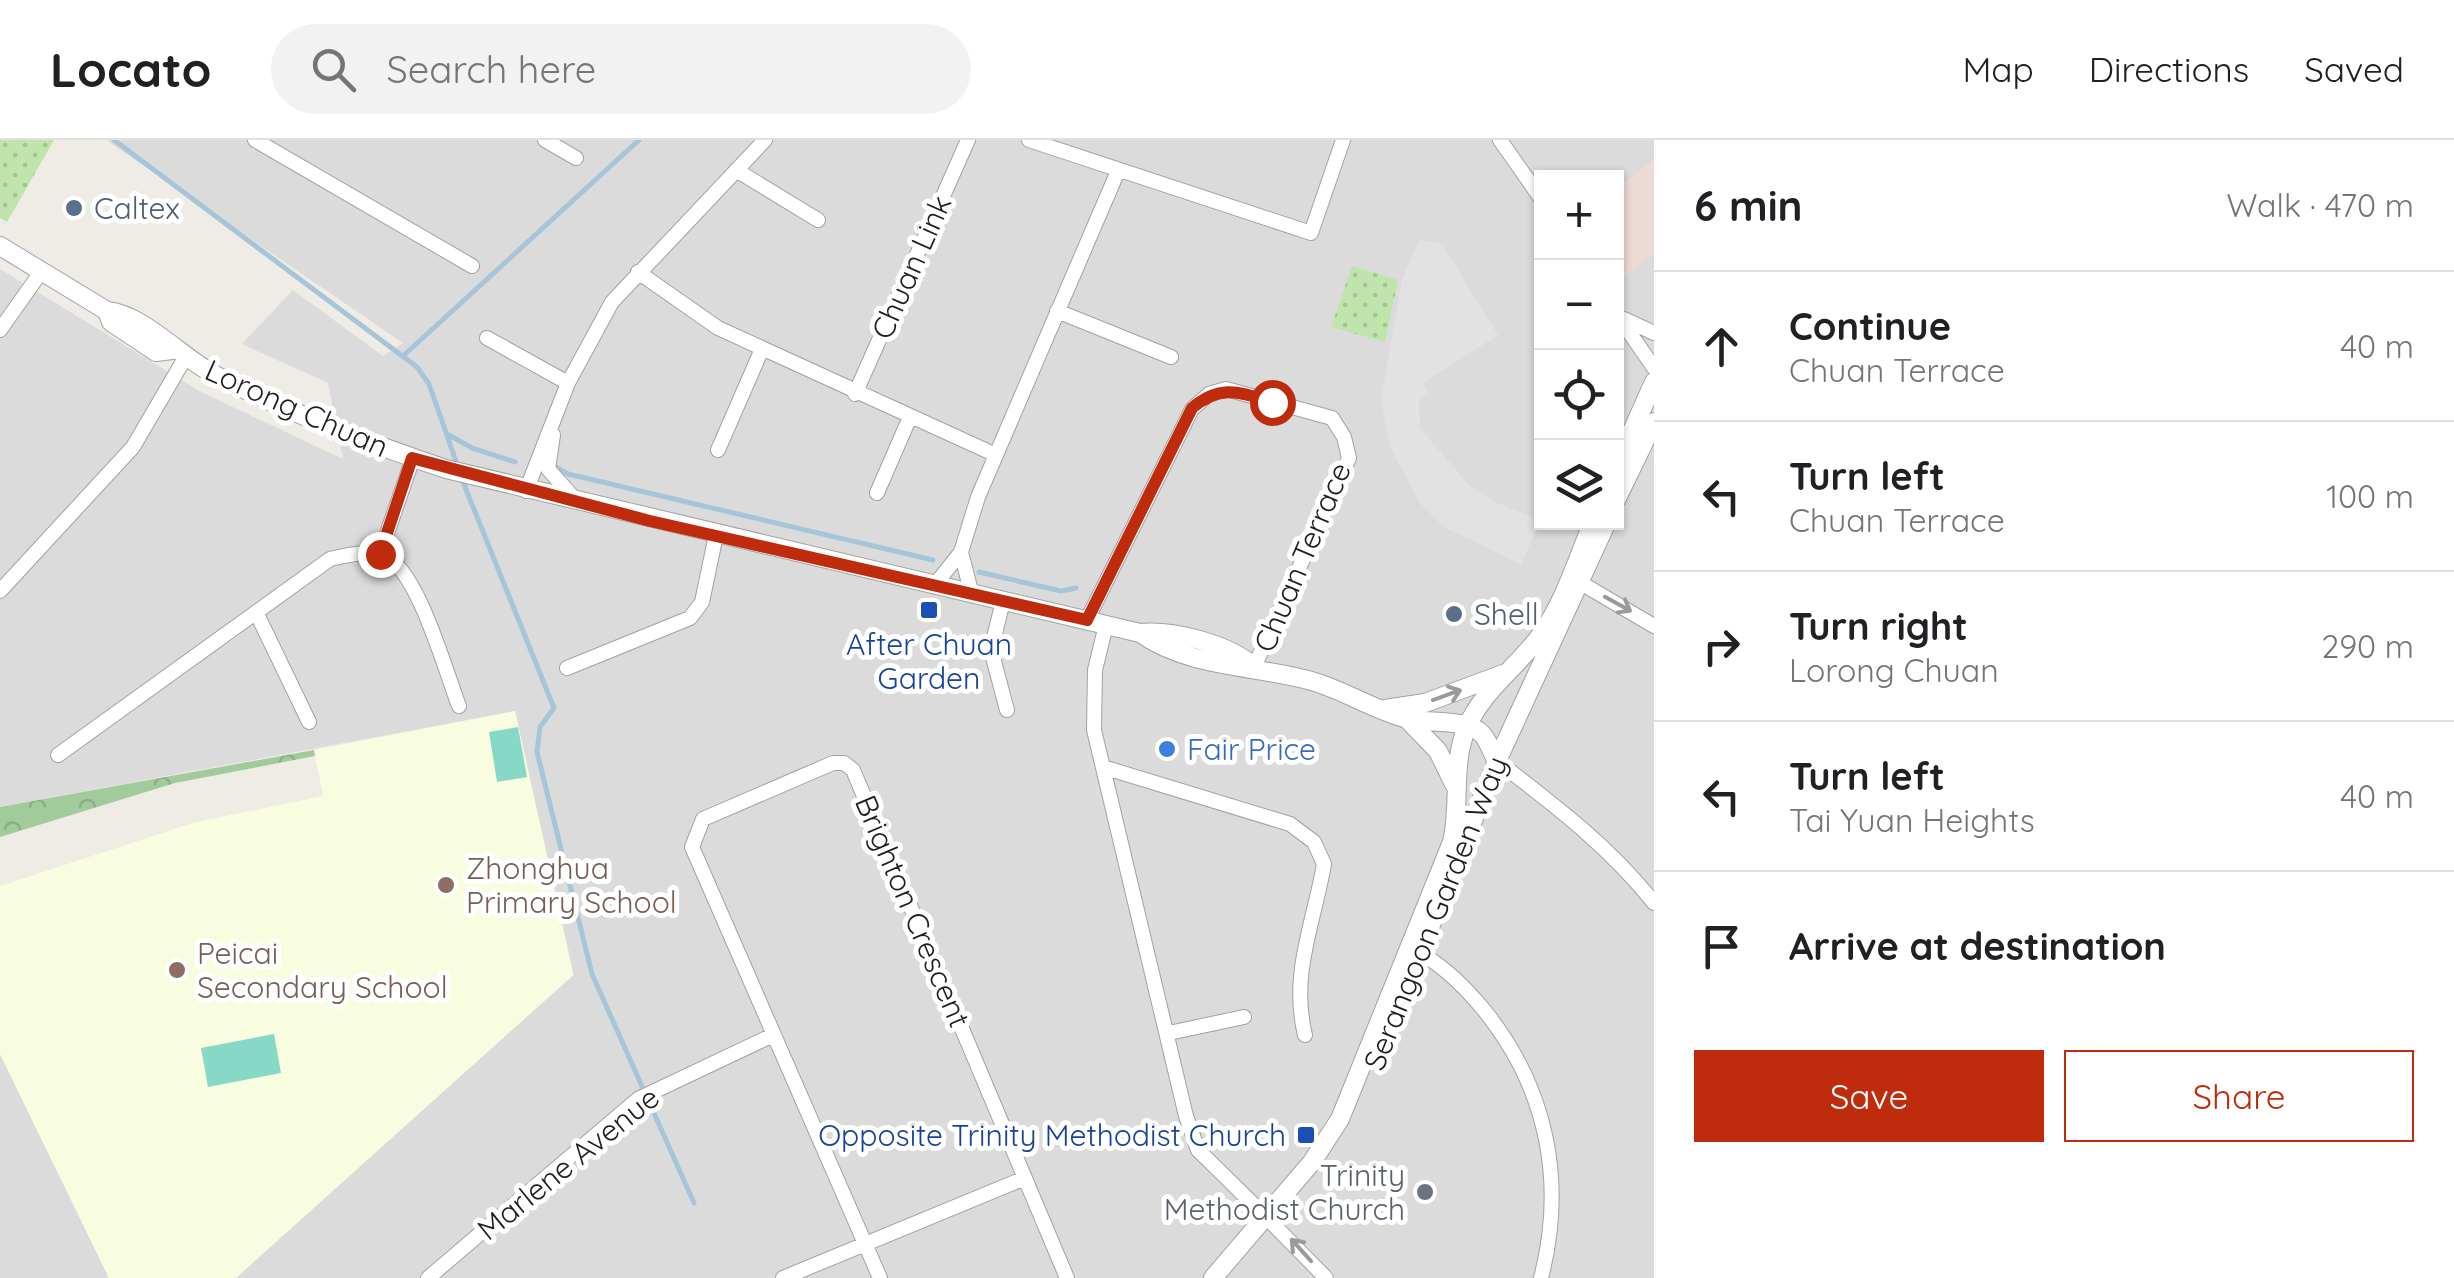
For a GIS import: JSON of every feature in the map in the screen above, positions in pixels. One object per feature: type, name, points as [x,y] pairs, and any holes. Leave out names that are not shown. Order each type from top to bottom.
[{"type":"street","points":[[256,140],[472,266]]},
{"type":"street","points":[[545,140],[576,158]]},
{"type":"street","points":[[526,491],[568,383],[612,302],[765,140]]},
{"type":"street","name":"Chuan Link","points":[[855,394],[968,140]]},
{"type":"street","points":[[1039,142],[1311,233],[1343,140]]},
{"type":"street","points":[[1500,140],[1534,189]]},
{"type":"street","points":[[736,170],[818,220]]},
{"type":"street","points":[[934,586],[961,552],[996,455],[1118,171]]},
{"type":"street","name":"Lorong Chuan","points":[[0,246],[106,311],[111,322],[156,352],[178,354],[339,431],[446,470],[1140,634],[1160,632],[1241,655],[1254,667],[1318,683],[1407,719],[1475,730]]},
{"type":"street","points":[[0,330],[42,272]]},
{"type":"street","points":[[638,272],[685,307],[762,349],[996,455]]},
{"type":"street","points":[[1057,312],[1170,357]]},
{"type":"street","points":[[1624,318],[1654,333]]},
{"type":"street","points":[[1624,324],[1654,368]]},
{"type":"street","points":[[487,338],[568,383]]},
{"type":"street","points":[[718,450],[762,349]]},
{"type":"street","points":[[0,591],[134,448],[178,354]]},
{"type":"street","points":[[1624,449],[1654,382]]},
{"type":"street","name":"Chuan Terrace","points":[[1087,620],[1192,408],[1209,394],[1226,389],[1332,418],[1344,437],[1349,458],[1254,667]]},
{"type":"street","points":[[554,414],[548,469],[582,504]]},
{"type":"street","points":[[878,493],[910,417]]},
{"type":"street","points":[[1624,484],[1654,422]]},
{"type":"street","points":[[380,554],[412,458]]},
{"type":"street","name":"Serangoon Garden Way","points":[[1414,950],[1452,842],[1457,822],[1454,785],[1475,730],[1508,672],[1552,616],[1590,530]]},
{"type":"street","name":"Serangoon Garden Way","points":[[1213,1278],[1340,1119],[1496,761],[1603,530]]},
{"type":"street","points":[[567,668],[690,618],[702,602],[716,535]]},
{"type":"street","points":[[961,552],[972,595]]},
{"type":"street","points":[[58,755],[330,559],[352,553],[380,554],[408,576],[459,706]]},
{"type":"street","points":[[1580,583],[1654,626]]},
{"type":"street","points":[[1003,602],[991,650],[1007,710]]},
{"type":"street","points":[[257,614],[309,722]]},
{"type":"street","points":[[1106,625],[1093,694],[1094,730],[1186,1116],[1198,1150],[1326,1278]]},
{"type":"street","points":[[1384,710],[1425,703],[1508,672]]},
{"type":"street","points":[[1527,693],[1499,726],[1475,730],[1496,761],[1572,818],[1627,869],[1654,903]]},
{"type":"street","points":[[1407,719],[1438,751],[1454,785]]},
{"type":"street","name":"Brighton Crescent","points":[[880,1278],[771,1036],[692,847],[703,820],[844,763],[853,770],[1067,1278]]},
{"type":"street","points":[[1103,767],[1290,824],[1314,842],[1324,864],[1302,947],[1298,1004],[1305,1035]]},
{"type":"street","points":[[1414,950],[1475,999],[1506,1038],[1532,1089],[1552,1165],[1552,1234],[1540,1278]]},
{"type":"street","points":[[1169,1033],[1244,1018]]},
{"type":"street","name":"Marlene Avenue","points":[[428,1278],[638,1099],[771,1036]]},
{"type":"street","points":[[783,1278],[1026,1178]]},
{"type":"street","name":"Serangoon Garden Way","points":[[1224,1278],[1266,1216]]},
{"type":"shaded area","points":[[106,140],[1654,140],[1654,1278],[233,1278],[574,975],[515,711],[0,807],[0,269],[201,392],[343,459],[328,383],[242,344],[293,290],[383,356],[403,343]]},
{"type":"shaded area","points":[[1654,159],[1654,253],[1624,277],[1624,260],[1624,183]]},
{"type":"shaded area","points":[[1419,240],[1442,244],[1498,335],[1423,383],[1428,393],[1419,401],[1420,428],[1468,484],[1495,502],[1534,518],[1536,530],[1521,565],[1444,527],[1419,502],[1391,449],[1381,400],[1402,280]]},
{"type":"shaded area","name":"Peicai Secondary School","points":[[515,711],[573,975],[236,1278],[109,1278],[0,1054],[0,886],[196,822],[323,796],[314,750]]},
{"type":"shaded area","points":[[518,727],[527,777],[497,782],[489,732]]},
{"type":"shaded area","points":[[274,1034],[281,1073],[208,1087],[201,1048]]},
{"type":"shaded area","points":[[0,1054],[109,1278],[0,1278]]},
{"type":"green space","points":[[0,140],[54,140],[7,222],[0,218]]},
{"type":"green space","points":[[1352,266],[1398,280],[1385,342],[1331,327]]},
{"type":"green space","points":[[314,750],[315,756],[175,783],[0,837],[0,807]]},
{"type":"waterway","points":[[114,140],[417,367],[429,384],[458,467]]},
{"type":"waterway","points":[[403,356],[639,140]]},
{"type":"waterway","points":[[449,435],[472,448],[515,462]]},
{"type":"waterway","points":[[556,467],[568,474],[933,560]]},
{"type":"waterway","points":[[461,477],[554,708],[540,727],[537,752],[592,974],[694,1203]]},
{"type":"waterway","points":[[979,572],[1061,591],[1076,588]]},
{"type":"place","name":"Caltex","points":[[74,208]]},
{"type":"place","name":"After Chuan Garden","points":[[929,610]]},
{"type":"place","name":"Shell","points":[[1454,614]]},
{"type":"place","name":"Fair Price","points":[[1167,749]]},
{"type":"place","name":"Zhonghua Primary School","points":[[446,885]]},
{"type":"place","name":"Peicai Secondary School","points":[[177,970]]},
{"type":"place","name":"Opposite Trinity Methodist Church","points":[[1306,1135]]},
{"type":"place","name":"Trinity Methodist Church","points":[[1425,1192]]},
{"type":"route","points":[[380,554],[412,458],[472,477],[650,521],[1087,620],[1192,408],[1209,394],[1226,389],[1272,402]]}]
